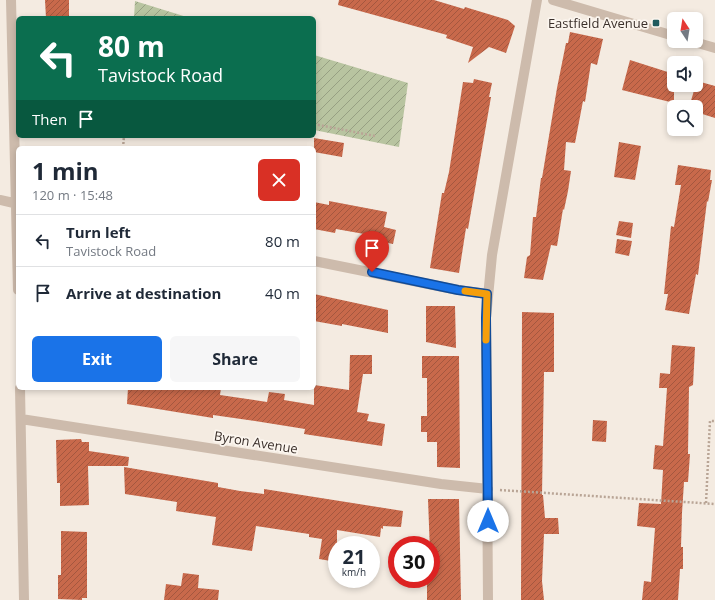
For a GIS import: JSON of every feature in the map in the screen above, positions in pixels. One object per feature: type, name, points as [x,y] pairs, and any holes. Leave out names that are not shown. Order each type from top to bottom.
[{"type":"street","points":[[11,0],[16,169]]},
{"type":"street","points":[[488,600],[487,294],[537,0]]},
{"type":"street","points":[[553,0],[667,34]]},
{"type":"street","points":[[703,44],[715,48]]},
{"type":"street","points":[[0,200],[16,203]]},
{"type":"street","points":[[316,261],[458,290],[487,294]]},
{"type":"street","points":[[20,390],[24,600]]},
{"type":"street","name":"Byron Avenue","points":[[21,419],[441,484],[488,489]]},
{"type":"path","points":[[316,124],[376,136]]},
{"type":"path","points":[[706,503],[710,421],[715,422]]},
{"type":"path","points":[[488,489],[715,504]]},
{"type":"green space","points":[[135,1],[184,16],[134,16]]},
{"type":"green space","points":[[316,56],[408,83],[399,147],[316,130]]},
{"type":"building","points":[[45,0],[69,0],[69,16],[46,16]]},
{"type":"building","points":[[339,0],[434,0],[464,9],[465,7],[508,20],[515,26],[506,53],[489,47],[468,63],[473,47],[446,38],[447,35],[338,5]]},
{"type":"building","points":[[570,32],[603,39],[597,65],[591,63],[585,102],[583,101],[575,143],[566,142],[564,170],[571,171],[557,246],[551,245],[543,280],[524,278],[527,257],[530,255],[533,217],[536,217],[541,178],[557,88],[566,43],[568,43]]},
{"type":"building","points":[[630,60],[667,72],[667,92],[674,92],[674,100],[667,100],[667,101],[622,90]]},
{"type":"building","points":[[474,79],[492,83],[489,97],[491,97],[459,273],[430,268],[442,193],[444,193],[449,172],[463,82],[473,83]]},
{"type":"building","points":[[703,83],[715,86],[715,118],[703,114],[703,100],[691,100],[694,92],[703,92]]},
{"type":"building","points":[[314,138],[344,143],[342,157],[316,152],[316,146],[314,146]]},
{"type":"building","points":[[619,142],[641,146],[635,180],[614,177]]},
{"type":"building","points":[[678,165],[711,170],[710,180],[712,180],[708,202],[707,201],[698,275],[696,274],[689,314],[665,310],[668,294],[664,294],[671,226],[674,227],[681,185],[675,185]]},
{"type":"building","points":[[329,201],[387,212],[384,227],[396,230],[393,244],[369,239],[370,235],[336,229],[335,233],[316,229],[316,202],[329,205]]},
{"type":"building","points":[[619,221],[633,223],[631,238],[616,235]]},
{"type":"building","points":[[617,239],[632,241],[629,256],[615,253]]},
{"type":"building","points":[[316,294],[388,310],[388,333],[342,324],[342,326],[316,321]]},
{"type":"building","points":[[426,306],[455,306],[456,348],[426,342]]},
{"type":"building","points":[[522,312],[554,313],[554,372],[544,372],[542,495],[545,518],[558,518],[559,534],[544,534],[542,581],[544,600],[521,600]]},
{"type":"building","points":[[672,345],[695,347],[693,385],[689,387],[688,454],[690,454],[688,482],[684,482],[682,513],[681,547],[683,547],[683,569],[680,569],[678,600],[642,600],[644,581],[651,582],[655,528],[637,526],[639,503],[661,504],[663,470],[653,469],[655,445],[663,446],[667,388],[659,388],[660,373],[670,374]]},
{"type":"building","points":[[350,355],[372,355],[372,374],[363,374],[357,412],[369,414],[367,421],[385,424],[382,446],[304,434],[305,429],[213,415],[213,418],[127,404],[128,390],[221,390],[220,395],[267,402],[269,392],[285,394],[284,400],[314,405],[314,390],[316,390],[316,385],[349,390]]},
{"type":"building","points":[[422,356],[459,356],[460,468],[437,467],[437,442],[427,442],[427,432],[421,432],[421,416],[427,416],[427,378],[422,378]]},
{"type":"building","points":[[593,420],[607,421],[606,442],[592,441]]},
{"type":"building","points":[[81,439],[82,442],[89,442],[89,451],[129,457],[128,466],[88,466],[89,505],[60,506],[60,483],[57,483],[56,440]]},
{"type":"building","points":[[124,467],[218,483],[218,487],[240,491],[264,494],[264,489],[403,511],[401,527],[383,526],[383,529],[381,528],[380,537],[337,530],[337,536],[328,536],[328,560],[319,559],[322,539],[309,537],[309,534],[256,526],[252,551],[212,545],[216,517],[176,511],[177,502],[125,494]]},
{"type":"building","points":[[428,499],[459,499],[461,600],[427,600],[427,588],[440,588],[440,536],[429,536]]},
{"type":"building","points":[[61,531],[87,532],[87,598],[82,598],[82,600],[58,599],[58,575],[61,575]]},
{"type":"building","points":[[183,573],[199,575],[198,588],[219,590],[218,600],[164,600],[166,584],[181,586]]},
{"type":"slow traffic","points":[[465,291],[487,294],[486,340]]},
{"type":"place","name":"Eastfield Avenue","points":[[656,23]]},
{"type":"route","points":[[372,272],[458,290],[487,294],[488,521]]}]
